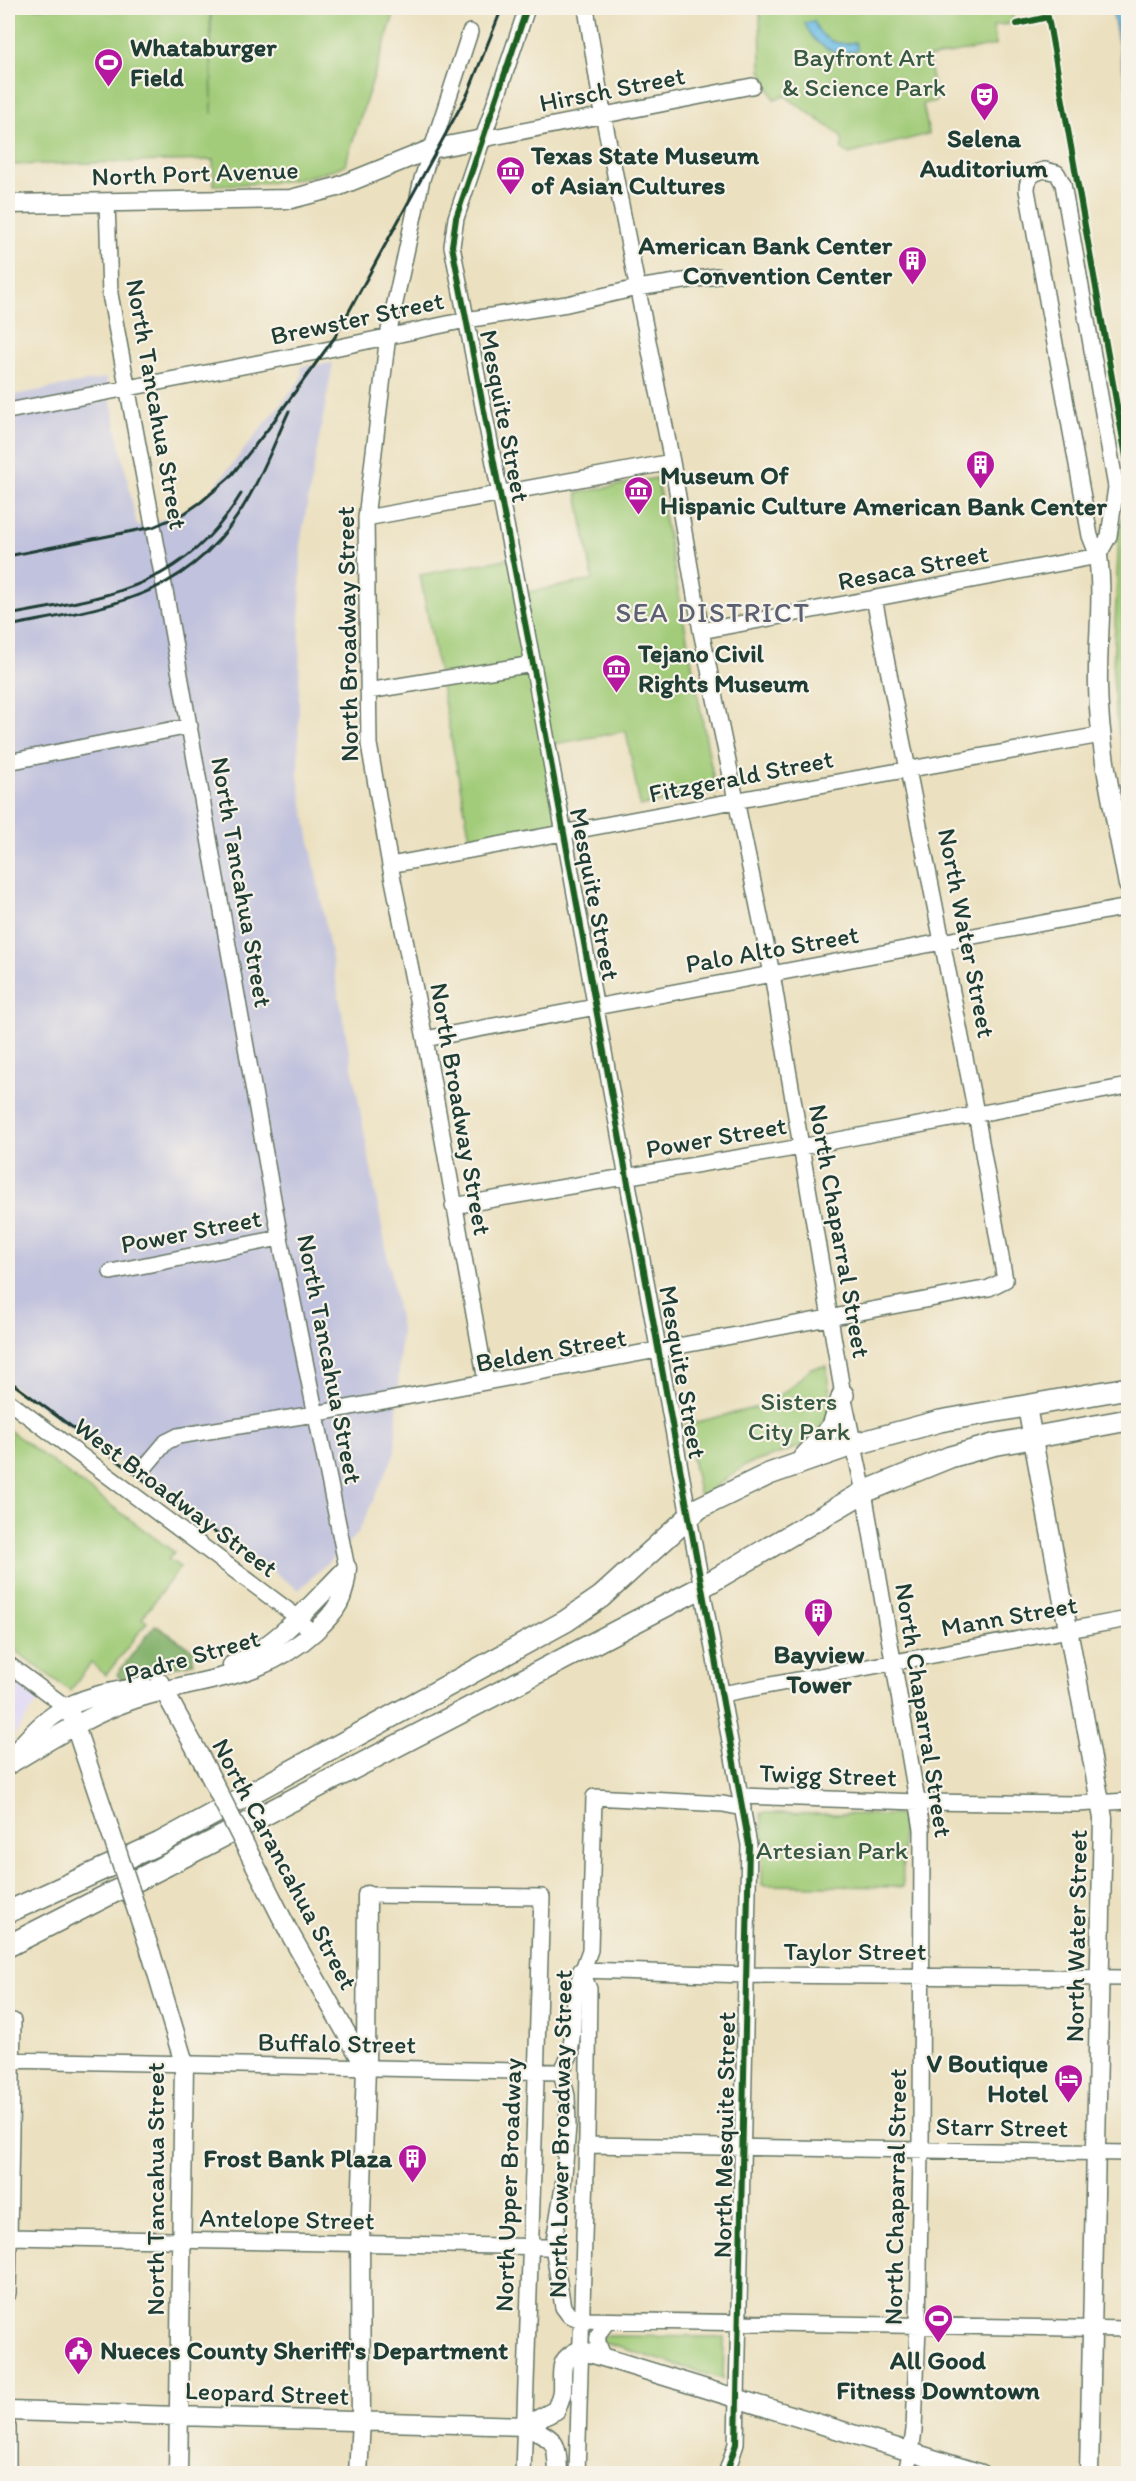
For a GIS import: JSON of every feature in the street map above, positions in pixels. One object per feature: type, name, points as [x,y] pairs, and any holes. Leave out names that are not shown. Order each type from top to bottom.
[{"type":"highway","points":[[8,1912],[170,1838],[566,1621],[601,1597],[693,1516],[769,1474],[852,1445],[940,1421],[1128,1388]]},
{"type":"highway","points":[[798,1464],[833,1426],[843,1395]]},
{"type":"highway","points":[[8,1948],[702,1587],[864,1492],[950,1457],[993,1445],[1128,1420]]},
{"type":"main road","name":"North Port Avenue","points":[[8,204],[291,199],[336,187],[431,149],[483,139]]},
{"type":"main road","points":[[1098,556],[1101,580],[1098,685],[1101,735],[1128,885]]},
{"type":"main road","name":"North Water Street","points":[[1028,1407],[1067,1631],[1103,1818],[1089,2474]]},
{"type":"main road","name":"Padre Street","points":[[8,1764],[109,1708],[250,1657],[271,1642],[347,1568]]},
{"type":"main road","name":"Padre Street","points":[[8,1764],[37,1727],[66,1707],[99,1694],[212,1681],[279,1658],[313,1633],[331,1616],[339,1604],[346,1583],[347,1568]]},
{"type":"main road","name":"North Carancahua Street","points":[[162,1687],[204,1764],[289,1932],[366,2068]]},
{"type":"main road","name":"North Tancahua Street","points":[[66,1707],[76,1725],[151,1953],[184,2063],[178,2474]]},
{"type":"main road","name":"North Carancahua Street","points":[[358,2474],[367,1895]]},
{"type":"main road","points":[[525,2426],[556,2410],[562,2394],[561,2368],[568,2355],[580,2350],[982,2474]]},
{"type":"main road","name":"Leopard Street","points":[[8,2411],[525,2426]]},
{"type":"main road","points":[[525,2426],[549,2437],[557,2448],[558,2474]]},
{"type":"street","name":"Mesquite Street","points":[[527,8],[456,218],[452,246],[533,664],[659,1350],[693,1516],[702,1587],[742,1802]]},
{"type":"street","name":"North Chaparral Street","points":[[586,8],[603,114],[672,462],[701,631],[772,974],[843,1395],[864,1492],[922,1829],[918,2325],[911,2453],[905,2474]]},
{"type":"street","name":"North Broadway Street","points":[[470,32],[422,179],[388,335],[366,518],[368,690],[369,744],[486,1381]]},
{"type":"street","name":"Hirsch Street","points":[[483,139],[752,86]]},
{"type":"street","points":[[1045,170],[1057,173],[1063,184],[1116,487],[1109,536],[1098,556],[1090,536],[1027,190],[1029,178],[1045,170]]},
{"type":"street","name":"North Tancahua Street","points":[[107,202],[110,294],[190,726],[280,1238],[347,1568]]},
{"type":"street","name":"Brewster Street","points":[[8,411],[311,353],[466,320],[567,304],[637,288],[717,276]]},
{"type":"street","points":[[366,518],[672,462]]},
{"type":"street","name":"Resaca Street","points":[[701,631],[1098,556]]},
{"type":"street","name":"North Water Street","points":[[874,598],[976,1113],[1005,1280]]},
{"type":"street","points":[[368,690],[533,664]]},
{"type":"street","points":[[8,762],[190,726]]},
{"type":"street","name":"Fitzgerald Street","points":[[390,865],[1101,735]]},
{"type":"street","name":"Palo Alto Street","points":[[425,1039],[1128,907]]},
{"type":"street","name":"Power Street","points":[[453,1206],[801,1146],[1128,1086]]},
{"type":"street","name":"Power Street","points":[[111,1272],[280,1238]]},
{"type":"street","name":"Belden Street","points":[[146,1467],[166,1442],[178,1436],[314,1414],[989,1288],[1005,1280]]},
{"type":"street","name":"West Broadway Street","points":[[9,1406],[297,1617],[313,1633]]},
{"type":"street","name":"Mann Street","points":[[722,1694],[1128,1619]]},
{"type":"street","points":[[8,1664],[66,1707]]},
{"type":"street","name":"Twigg Street","points":[[594,1797],[723,1804],[742,1802],[1101,1803],[1128,1801]]},
{"type":"street","name":"North Lower Broadway Street","points":[[577,2474],[589,1989],[581,1970],[590,1950],[594,1797]]},
{"type":"street","name":"North Mesquite Street","points":[[726,2474],[736,2444],[739,2324],[749,1845],[742,1802]]},
{"type":"street","name":"North Upper Broadway","points":[[367,1895],[542,1897],[523,2474]]},
{"type":"street","points":[[581,1970],[574,1994],[570,2055],[561,2072],[567,2096],[568,2126],[563,2187],[552,2247],[563,2307],[569,2315],[581,2320],[608,2321],[1128,2329]]},
{"type":"street","name":"Taylor Street","points":[[581,1970],[747,1975],[1128,1978]]},
{"type":"street","points":[[8,2293],[10,2060],[13,2021]]},
{"type":"street","name":"Buffalo Street","points":[[10,2060],[561,2072]]},
{"type":"street","name":"Starr Street","points":[[586,2145],[1128,2153]]},
{"type":"street","name":"Antelope Street","points":[[8,2237],[552,2247]]},
{"type":"street","points":[[604,2357],[597,2344],[598,2333],[608,2321]]},
{"type":"street","points":[[8,2427],[8,2473]]},
{"type":"shaded area","points":[[333,363],[301,539],[298,777],[401,1329],[395,1453],[358,1533],[299,1590],[8,1382],[8,396],[106,378],[137,526],[169,518],[200,501],[209,493],[298,383],[302,375],[301,366]]},
{"type":"shaded area","points":[[8,1674],[41,1697],[8,1744]]},
{"type":"green space","points":[[8,8],[210,8],[212,114],[211,8],[396,8],[345,165],[297,179],[214,185],[213,160],[8,165]]},
{"type":"green space","name":"Bayfront Art & Science Park","points":[[760,8],[1011,8],[1014,23],[993,26],[996,45],[928,58],[936,101],[923,104],[929,134],[849,154],[841,148],[843,142],[840,135],[785,96],[774,99],[761,70]]},
{"type":"green space","points":[[657,478],[716,792],[640,806],[626,731],[554,744],[569,824],[471,843],[420,575],[511,558],[518,594],[593,580],[577,493]]},
{"type":"green space","points":[[1128,512],[1128,781],[1115,709],[1113,670],[1119,531],[1122,518]]},
{"type":"green space","name":"Sisters City Park","points":[[826,1366],[832,1409],[811,1443],[746,1465],[700,1497],[685,1425],[766,1405],[792,1386],[811,1368]]},
{"type":"green space","points":[[9,1430],[174,1552],[168,1559],[180,1567],[142,1618],[147,1622],[106,1675],[91,1663],[70,1691],[8,1645]]},
{"type":"green space","points":[[155,1625],[193,1650],[193,1663],[121,1681],[117,1674]]},
{"type":"green space","name":"Artesian Park","points":[[761,1813],[902,1815],[903,1887],[762,1885]]},
{"type":"green space","points":[[601,2336],[724,2337],[723,2379],[601,2342]]},
{"type":"water","points":[[1112,8],[1128,8],[1128,95]]},
{"type":"water","points":[[814,21],[820,33],[825,37],[842,43],[855,42],[858,50],[841,52],[826,48],[813,38],[805,23]]},
{"type":"railway","points":[[8,556],[153,527],[185,513],[230,477],[335,337],[468,93],[502,8]]},
{"type":"railway","points":[[8,626],[112,604],[172,579],[199,560],[224,534],[246,502],[289,411]]},
{"type":"railway","points":[[8,615],[110,594],[168,569],[194,550],[219,526],[241,494]]},
{"type":"railway","points":[[8,1380],[220,1536]]},
{"type":"cycle path","points":[[527,8],[456,218],[452,246],[533,664],[749,1845],[736,2444],[726,2474]]},
{"type":"cycle path","points":[[1017,24],[1048,17],[1128,468]]},
{"type":"place","name":"Whataburger Field","points":[[109,88]]},
{"type":"place","name":"Selena Auditorium","points":[[984,122]]},
{"type":"place","name":"Texas State Museum of Asian Cultures","points":[[510,196]]},
{"type":"place","name":"American Bank Center Convention Center","points":[[913,286]]},
{"type":"place","name":"American Bank Center","points":[[980,490]]},
{"type":"place","name":"Museum Of Hispanic Culture","points":[[639,516]]},
{"type":"place","name":"Tejano Civil Rights Museum","points":[[617,694]]},
{"type":"place","name":"Bayview Tower","points":[[819,1638]]},
{"type":"place","name":"V Boutique Hotel","points":[[1069,2104]]},
{"type":"place","name":"Frost Bank Plaza","points":[[413,2184]]},
{"type":"place","name":"All Good Fitness Downtown","points":[[938,2344]]},
{"type":"place","name":"Nueces County Sheriff's Department","points":[[79,2376]]},
{"type":"district","name":"SEA DISTRICT","points":[[713,612]]}]
